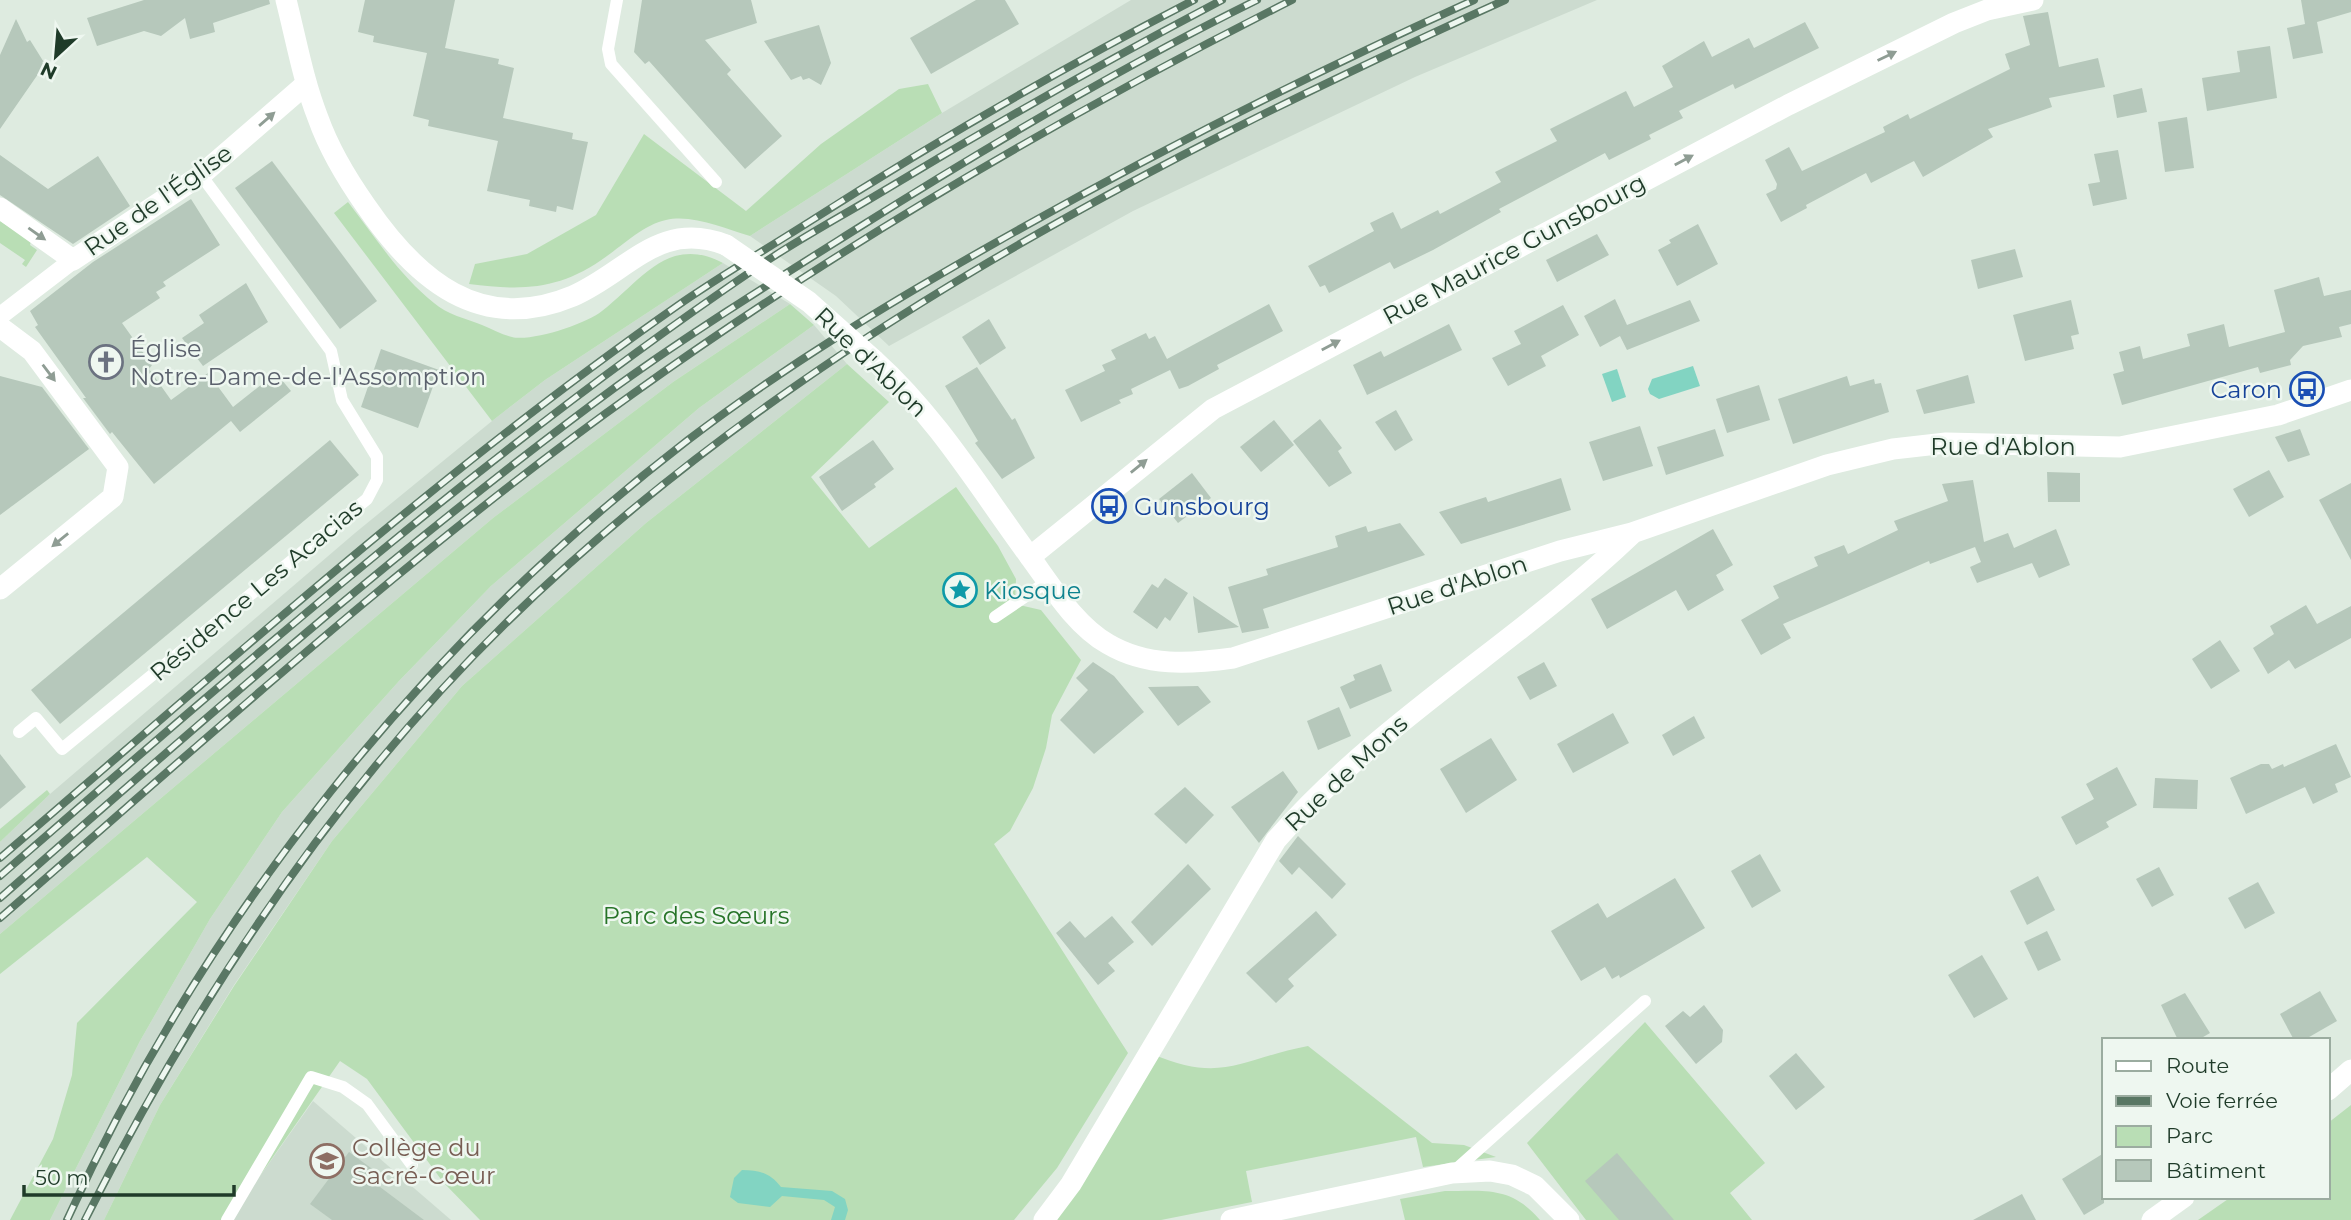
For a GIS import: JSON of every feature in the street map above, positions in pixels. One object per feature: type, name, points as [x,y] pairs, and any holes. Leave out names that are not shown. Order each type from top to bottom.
[{"type":"street","points":[[286,0],[306,84]]},
{"type":"street","name":"Rue Maurice Gunsbourg","points":[[1030,557],[1213,409],[1799,99],[1954,23],[1987,10],[2033,0]]},
{"type":"street","name":"Rue de l'Église","points":[[73,260],[201,175],[306,84]]},
{"type":"street","name":"Rue d'Ablon","points":[[306,84],[332,149],[349,181],[380,227],[412,265],[434,284],[463,299],[514,308],[550,303],[604,279],[660,243],[701,237],[726,245],[809,302],[911,393],[1079,621],[1107,644],[1150,660],[1206,662],[1233,658],[1560,551],[1632,533],[1827,465],[1893,449],[1946,443],[2120,447],[2278,415],[2351,390]]},
{"type":"street","points":[[0,208],[73,260],[0,316]]},
{"type":"street","points":[[0,327],[32,351],[118,467],[113,496],[0,589]]},
{"type":"street","name":"Rue de Mons","points":[[1044,1220],[1071,1184],[1208,948],[1276,839],[1313,798],[1390,729],[1588,576],[1632,533]]},
{"type":"street","points":[[2330,1088],[2351,1070]]},
{"type":"street","points":[[1231,1220],[1452,1173],[1490,1171],[1512,1175],[1543,1191],[1569,1220]]},
{"type":"street","points":[[2151,1220],[2182,1199]]},
{"type":"lane","points":[[617,0],[608,49],[611,64],[716,182]]},
{"type":"lane","name":"Résidence Les Acacias","points":[[19,732],[36,718],[62,750],[367,499],[377,481],[377,457],[342,400],[331,351],[201,175]]},
{"type":"lane","points":[[995,617],[1048,581]]},
{"type":"lane","points":[[1452,1173],[1645,1001]]},
{"type":"lane","points":[[227,1220],[311,1077],[343,1087],[367,1104],[412,1165]]},
{"type":"shaded area","points":[[1131,0],[1597,0],[1415,77],[1133,211],[889,346],[836,296],[750,236],[942,113]]},
{"type":"shaded area","points":[[723,263],[790,304],[673,382],[493,518],[0,934],[0,842],[50,794],[355,533],[492,421],[545,380]]},
{"type":"shaded area","points":[[814,325],[847,364],[646,523],[462,686],[332,841],[234,985],[160,1105],[104,1220],[50,1220],[140,1041],[210,919],[282,812],[399,681],[491,586],[699,408]]},
{"type":"shaded area","name":"Collège du Sacré-Cœur","points":[[313,1101],[451,1220],[229,1220]]},
{"type":"green space","points":[[928,84],[942,113],[750,236],[698,221],[666,220],[643,230],[590,267],[557,282],[524,287],[469,284],[475,264],[527,254],[596,215],[644,134],[746,211],[821,144],[899,89]]},
{"type":"green space","points":[[348,202],[399,268],[434,303],[451,313],[512,337],[545,334],[594,316],[656,265],[671,258],[686,254],[704,256],[723,263],[545,380],[492,421],[334,213]]},
{"type":"green space","points":[[0,221],[31,241],[30,245],[37,250],[26,267],[22,264],[25,260],[0,243]]},
{"type":"green space","points":[[790,304],[814,325],[699,408],[491,586],[399,681],[282,812],[210,919],[140,1041],[50,1220],[10,1220],[53,1139],[72,1075],[77,1023],[197,902],[147,857],[0,974],[0,934],[493,518],[673,382]]},
{"type":"green space","name":"Parc des Sœurs","points":[[847,364],[889,402],[811,477],[869,548],[956,487],[998,546],[1016,579],[1015,604],[1041,610],[1081,660],[1052,715],[1046,748],[1033,788],[1010,831],[994,844],[1128,1053],[1057,1168],[1014,1220],[480,1220],[443,1182],[367,1079],[340,1061],[229,1220],[104,1220],[160,1105],[234,986],[332,841],[462,686],[646,523]]},
{"type":"green space","points":[[47,790],[50,794],[0,842],[0,829]]},
{"type":"green space","points":[[1645,1022],[1765,1163],[1730,1193],[1752,1220],[1586,1220],[1527,1143]]},
{"type":"green space","points":[[1308,1046],[1432,1143],[1464,1145],[1496,1157],[1423,1167],[1416,1137],[1246,1171],[1252,1202],[1161,1220],[1057,1220],[1152,1054],[1176,1063],[1215,1068]]},
{"type":"green space","points":[[2351,1105],[2351,1220],[2198,1220],[2228,1199],[2330,1199],[2330,1121]]},
{"type":"green space","points":[[1445,1191],[1485,1191],[1508,1196],[1519,1201],[1540,1220],[1405,1220],[1400,1199]]},
{"type":"water","points":[[1693,366],[1700,386],[1659,399],[1650,394],[1648,389],[1652,379]]},
{"type":"water","points":[[1617,369],[1626,397],[1612,402],[1602,374]]},
{"type":"water","points":[[742,1170],[764,1173],[781,1187],[832,1191],[845,1199],[848,1210],[845,1220],[831,1220],[835,1207],[824,1200],[782,1196],[770,1207],[738,1203],[730,1197],[734,1178]]},
{"type":"building","points":[[144,0],[269,0],[270,4],[213,23],[215,32],[190,39],[185,18],[161,36],[144,31],[97,46],[87,18]]},
{"type":"building","points":[[365,0],[455,0],[445,48],[499,59],[498,64],[514,68],[503,118],[573,133],[572,139],[588,142],[573,210],[557,206],[556,212],[529,206],[530,200],[487,191],[498,141],[428,126],[429,120],[413,116],[427,53],[373,42],[374,36],[358,32]]},
{"type":"building","points":[[642,0],[751,0],[757,23],[705,40],[731,70],[727,74],[782,136],[745,169],[649,61],[645,64],[634,52]]},
{"type":"building","points":[[976,0],[1005,0],[1019,24],[931,74],[910,38]]},
{"type":"building","points":[[2301,0],[2351,0],[2351,12],[2317,22],[2323,53],[2293,59],[2287,28],[2305,24]]},
{"type":"building","points":[[2048,12],[2059,67],[2098,58],[2105,87],[2049,98],[2052,107],[1988,129],[1993,137],[1923,177],[1914,161],[1871,183],[1866,173],[1806,205],[1807,208],[1781,222],[1766,194],[1776,189],[1777,184],[1765,160],[1789,147],[1802,171],[1885,132],[1883,127],[1908,114],[1910,119],[2010,69],[2005,54],[2030,45],[2023,16]]},
{"type":"building","points":[[16,19],[27,42],[30,40],[45,64],[0,129],[0,55]]},
{"type":"building","points":[[1805,22],[1819,48],[1735,89],[1733,84],[1679,111],[1683,118],[1649,135],[1651,139],[1609,160],[1605,153],[1499,209],[1501,212],[1433,250],[1394,269],[1390,262],[1329,293],[1325,285],[1320,287],[1308,266],[1374,231],[1370,223],[1393,212],[1401,229],[1438,210],[1440,214],[1501,182],[1495,172],[1557,141],[1550,129],[1626,91],[1634,107],[1673,87],[1662,66],[1704,41],[1712,57],[1749,38],[1754,48]]},
{"type":"building","points":[[819,25],[831,63],[821,85],[809,78],[803,80],[801,76],[791,80],[764,41]]},
{"type":"building","points":[[2270,46],[2277,98],[2207,111],[2202,78],[2240,72],[2237,51]]},
{"type":"building","points":[[2142,88],[2147,112],[2117,118],[2113,95]]},
{"type":"building","points":[[2187,117],[2194,168],[2165,172],[2158,122]]},
{"type":"building","points":[[2118,150],[2127,199],[2093,206],[2088,184],[2100,182],[2094,154]]},
{"type":"building","points":[[0,155],[48,189],[98,156],[130,206],[73,244],[0,195]]},
{"type":"building","points":[[272,161],[377,301],[340,329],[235,188]]},
{"type":"building","points":[[191,199],[220,245],[163,282],[166,286],[156,292],[160,298],[122,323],[152,365],[149,369],[171,400],[208,373],[233,407],[276,373],[291,391],[240,432],[231,421],[154,484],[83,398],[86,398],[35,327],[38,325],[30,311],[93,262]]},
{"type":"building","points":[[1698,224],[1718,264],[1677,286],[1658,250],[1671,243],[1669,240]]},
{"type":"building","points":[[1597,234],[1609,255],[1557,282],[1546,260]]},
{"type":"building","points":[[2015,249],[2023,277],[1978,289],[1971,260]]},
{"type":"building","points":[[2319,277],[2324,296],[2351,290],[2351,324],[2339,327],[2342,337],[2303,346],[2290,360],[2291,365],[2260,373],[2258,367],[2122,405],[2113,374],[2124,371],[2119,352],[2140,346],[2143,359],[2190,346],[2187,334],[2224,324],[2229,347],[2285,332],[2274,290]]},
{"type":"building","points":[[246,283],[268,322],[203,366],[182,338],[204,323],[199,315]]},
{"type":"building","points":[[1615,299],[1627,325],[1690,300],[1700,321],[1627,350],[1620,336],[1600,347],[1584,316]]},
{"type":"building","points":[[2071,300],[2079,334],[2071,336],[2074,349],[2025,361],[2013,315]]},
{"type":"building","points":[[1269,304],[1283,331],[1217,365],[1219,369],[1188,386],[1179,389],[1170,370],[1131,389],[1133,394],[1119,400],[1121,403],[1081,422],[1065,390],[1105,371],[1102,365],[1116,359],[1111,350],[1146,333],[1149,339],[1155,336],[1167,359]]},
{"type":"building","points":[[1563,305],[1579,335],[1541,356],[1546,366],[1508,386],[1492,358],[1521,344],[1514,331]]},
{"type":"building","points":[[989,319],[1006,348],[980,365],[962,337]]},
{"type":"building","points":[[1449,324],[1462,350],[1367,395],[1353,365],[1381,351],[1384,357]]},
{"type":"building","points":[[381,349],[439,370],[418,428],[361,407]]},
{"type":"building","points":[[977,367],[1012,420],[1015,418],[1035,458],[1002,479],[975,443],[978,441],[945,386]]},
{"type":"building","points":[[1968,375],[1975,403],[1924,414],[1916,390]]},
{"type":"building","points":[[0,376],[42,387],[89,449],[0,515]]},
{"type":"building","points":[[1847,376],[1850,386],[1874,379],[1875,384],[1881,383],[1889,412],[1793,444],[1778,399]]},
{"type":"building","points":[[1759,385],[1770,420],[1727,433],[1716,399]]},
{"type":"building","points":[[1396,410],[1413,440],[1395,451],[1375,422]]},
{"type":"building","points":[[1320,419],[1342,448],[1338,451],[1352,473],[1329,487],[1293,441]]},
{"type":"building","points":[[1274,420],[1294,445],[1261,472],[1240,447]]},
{"type":"building","points":[[1640,426],[1653,466],[1603,481],[1589,442]]},
{"type":"building","points":[[1715,429],[1724,456],[1666,475],[1657,447]]},
{"type":"building","points":[[2300,429],[2310,455],[2288,462],[2275,437]]},
{"type":"building","points":[[330,440],[359,475],[60,724],[31,690]]},
{"type":"building","points":[[873,440],[894,469],[874,484],[876,487],[842,511],[819,477]]},
{"type":"building","points":[[2269,470],[2284,497],[2249,517],[2233,489]]},
{"type":"building","points":[[2047,472],[2080,473],[2080,502],[2048,502]]},
{"type":"building","points":[[1192,473],[1211,498],[1178,523],[1159,499]]},
{"type":"building","points":[[1561,478],[1571,510],[1461,544],[1439,512],[1486,497],[1488,502]]},
{"type":"building","points":[[1973,480],[1984,542],[2008,533],[2014,548],[2056,529],[2070,565],[2039,578],[2032,563],[1977,583],[1970,567],[1981,562],[1975,547],[1930,564],[1929,561],[1783,624],[1791,638],[1761,655],[1741,620],[1779,598],[1773,586],[1818,566],[1814,557],[1844,545],[1848,554],[1898,530],[1894,521],[1948,501],[1942,484]]},
{"type":"building","points":[[2351,483],[2351,560],[2319,500]]},
{"type":"building","points":[[1400,523],[1425,555],[1263,609],[1269,628],[1242,633],[1228,587],[1268,575],[1266,569],[1338,547],[1335,536],[1366,526],[1368,532]]},
{"type":"building","points":[[1713,529],[1733,565],[1716,575],[1724,590],[1688,611],[1676,590],[1607,629],[1591,599]]},
{"type":"building","points":[[1165,578],[1188,593],[1170,621],[1165,617],[1157,629],[1133,612],[1152,584],[1158,588]]},
{"type":"building","points":[[1193,596],[1239,627],[1198,633]]},
{"type":"building","points":[[2306,605],[2317,624],[2351,606],[2351,638],[2295,669],[2289,660],[2268,674],[2253,648],[2274,634],[2270,626]]},
{"type":"building","points":[[2220,640],[2240,671],[2211,689],[2192,659]]},
{"type":"building","points":[[1093,662],[1114,676],[1144,712],[1094,754],[1060,720],[1088,690],[1076,678]]},
{"type":"building","points":[[1544,662],[1557,686],[1530,700],[1517,677]]},
{"type":"building","points":[[1381,664],[1392,691],[1350,709],[1340,687],[1355,680],[1353,675]]},
{"type":"building","points":[[1198,686],[1211,702],[1178,726],[1148,687]]},
{"type":"building","points":[[1339,707],[1351,736],[1318,750],[1307,721]]},
{"type":"building","points":[[1613,713],[1629,743],[1573,773],[1557,744]]},
{"type":"building","points":[[1694,716],[1705,738],[1673,756],[1662,735]]},
{"type":"building","points":[[1491,738],[1517,780],[1466,813],[1440,769]]},
{"type":"building","points":[[2336,744],[2351,777],[2335,784],[2338,792],[2313,804],[2305,787],[2246,814],[2230,778],[2261,764],[2269,764],[2272,769],[2283,764],[2284,767]]},
{"type":"building","points":[[0,754],[26,787],[0,809]]},
{"type":"building","points":[[2117,767],[2137,805],[2106,822],[2109,827],[2076,845],[2061,817],[2094,799],[2086,784]]},
{"type":"building","points":[[1283,771],[1298,792],[1259,843],[1231,807]]},
{"type":"building","points":[[2155,778],[2198,780],[2197,809],[2153,808]]},
{"type":"building","points":[[1185,787],[1214,815],[1186,844],[1154,814]]},
{"type":"building","points":[[1298,836],[1346,884],[1332,899],[1299,867],[1292,875],[1279,861]]},
{"type":"building","points":[[1760,854],[1781,891],[1752,908],[1731,871]]},
{"type":"building","points":[[1188,864],[1211,889],[1152,946],[1131,922]]},
{"type":"building","points":[[2159,867],[2174,895],[2152,907],[2136,879]]},
{"type":"building","points":[[2038,876],[2055,910],[2027,925],[2010,891]]},
{"type":"building","points":[[1675,878],[1705,928],[1620,978],[1619,975],[1612,979],[1605,967],[1581,981],[1551,931],[1598,903],[1607,918]]},
{"type":"building","points":[[2258,882],[2275,913],[2245,929],[2228,898]]},
{"type":"building","points":[[1316,911],[1337,935],[1288,979],[1294,986],[1276,1003],[1246,973]]},
{"type":"building","points":[[1112,916],[1134,942],[1108,963],[1115,971],[1098,985],[1056,933],[1070,921],[1085,938]]},
{"type":"building","points":[[2047,931],[2061,960],[2038,971],[2024,942]]},
{"type":"building","points":[[1982,955],[2008,999],[1974,1018],[1948,975]]},
{"type":"building","points":[[2320,991],[2337,1021],[2307,1038],[2293,1038],[2280,1014]]},
{"type":"building","points":[[2185,993],[2210,1033],[2201,1038],[2177,1038],[2161,1005]]},
{"type":"building","points":[[1704,1005],[1723,1030],[1722,1042],[1696,1064],[1665,1026],[1683,1011],[1690,1017]]},
{"type":"building","points":[[1796,1053],[1825,1087],[1796,1110],[1769,1076]]},
{"type":"building","points":[[349,1152],[382,1176],[376,1184],[424,1220],[332,1220],[310,1204]]},
{"type":"building","points":[[1617,1153],[1674,1220],[1619,1220],[1585,1181]]},
{"type":"building","points":[[2102,1154],[2104,1203],[2084,1215],[2062,1179]]},
{"type":"building","points":[[2022,1194],[2036,1220],[1973,1220]]},
{"type":"railway","points":[[0,858],[248,644],[416,504],[501,436],[677,306],[951,135],[1047,79],[1194,0]]},
{"type":"railway","points":[[0,876],[276,638],[463,484],[657,338],[803,238],[1010,116],[1222,0]]},
{"type":"railway","points":[[0,898],[380,571],[617,386],[736,305],[956,167],[1104,80],[1257,0]]},
{"type":"railway","points":[[0,918],[232,715],[390,582],[551,454],[634,393],[873,233],[1122,89],[1292,0]]},
{"type":"railway","points":[[67,1220],[123,1107],[185,998],[255,893],[330,792],[412,696],[499,605],[591,520],[725,413],[838,336],[916,289],[1053,210],[1171,147],[1291,86],[1474,0]]},
{"type":"railway","points":[[85,1220],[172,1059],[220,981],[324,831],[381,759],[441,690],[505,624],[615,524],[730,432],[852,348],[977,269],[1106,196],[1238,127],[1505,0]]},
{"type":"place","name":"Église Notre-Dame-de-l'Assomption","points":[[106,362]]},
{"type":"place","name":"Caron","points":[[2307,389]]},
{"type":"place","name":"Gunsbourg","points":[[1109,506]]},
{"type":"place","name":"Kiosque","points":[[960,590]]},
{"type":"place","name":"Collège du Sacré-Cœur","points":[[327,1161]]}]
